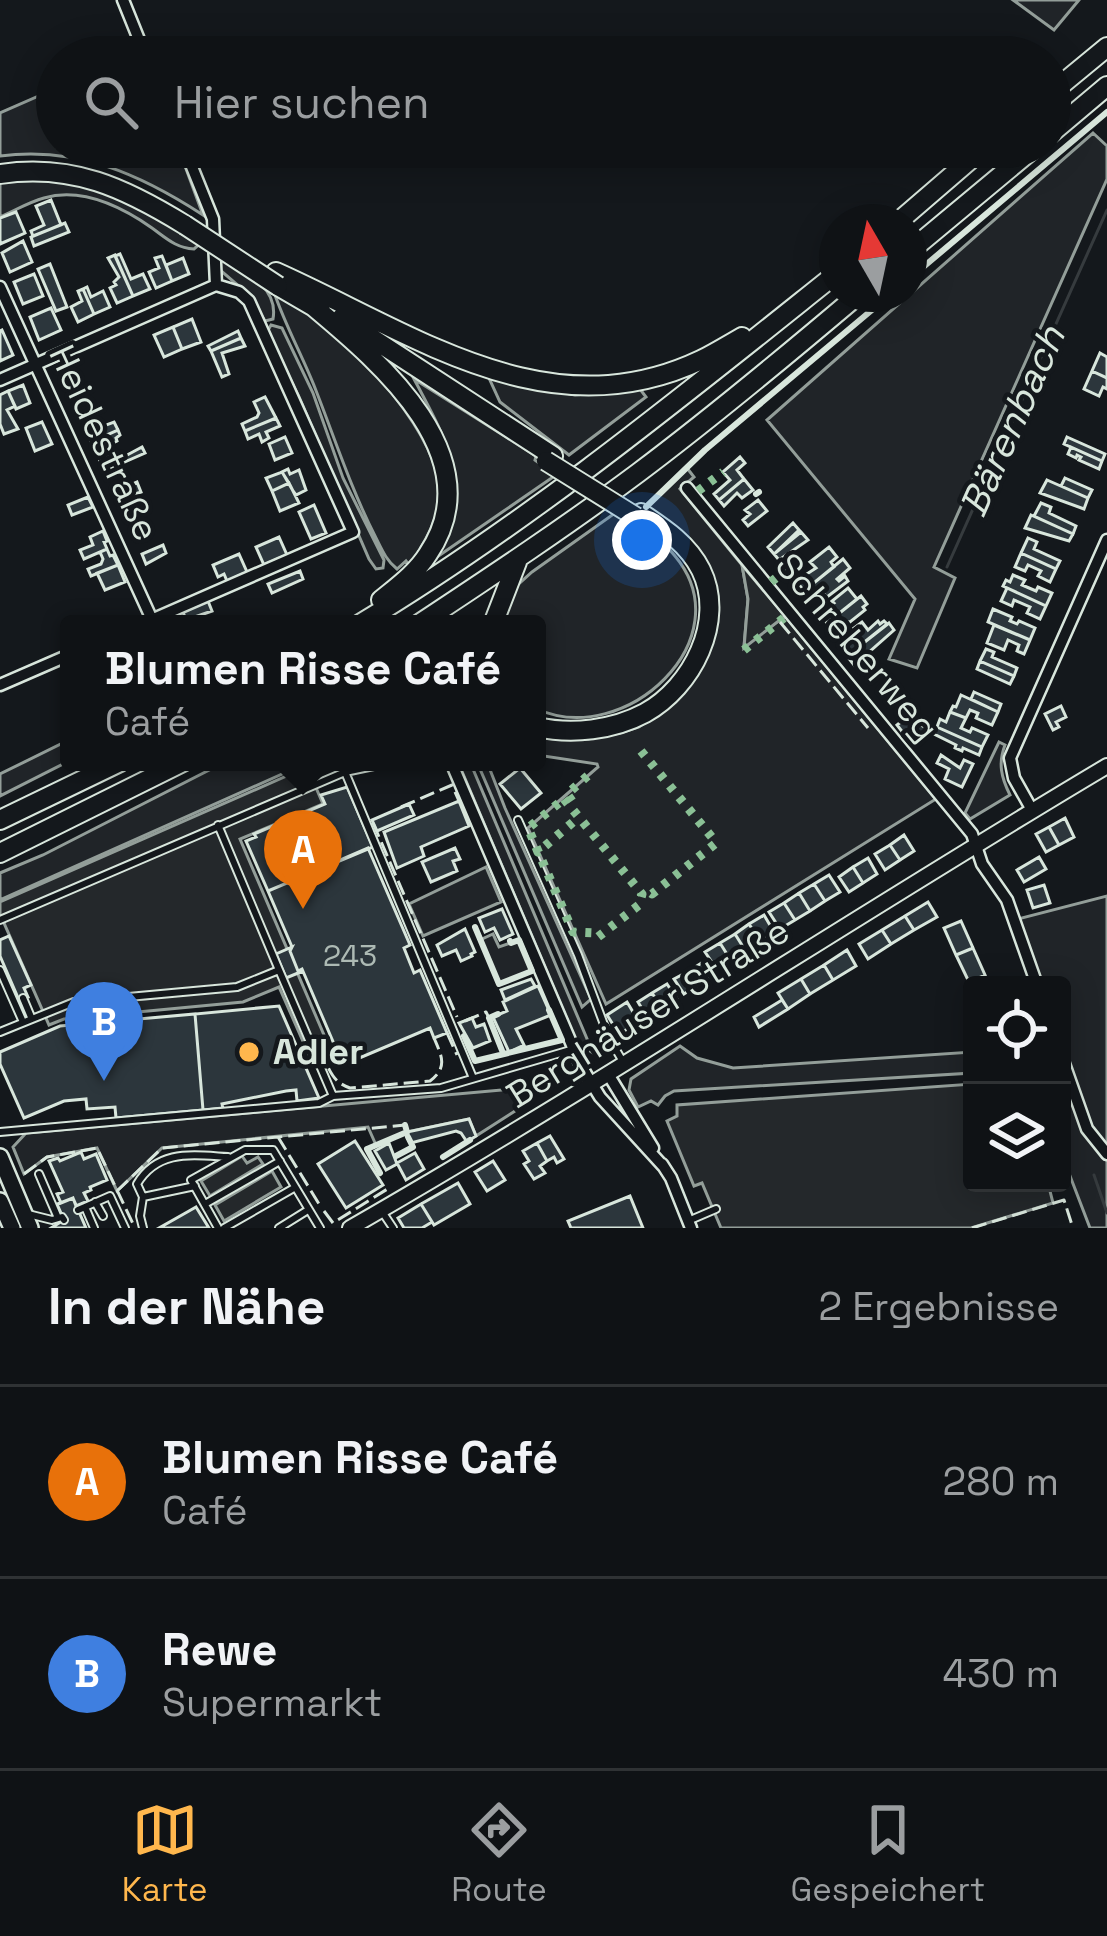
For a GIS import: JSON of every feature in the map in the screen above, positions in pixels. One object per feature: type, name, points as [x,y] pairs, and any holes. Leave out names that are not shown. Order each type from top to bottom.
[{"type":"highway","points":[[1071,77],[1107,47]]},
{"type":"highway","points":[[1071,116],[1107,86]]},
{"type":"highway","points":[[0,163],[36,162]]},
{"type":"highway","points":[[90,168],[139,185],[550,458]]},
{"type":"highway","points":[[919,204],[961,168]]},
{"type":"highway","points":[[927,237],[1010,168]]},
{"type":"highway","points":[[0,174],[40,171],[98,180],[185,219]]},
{"type":"highway","points":[[277,279],[368,354],[417,410],[440,453],[448,491],[443,523],[426,557],[366,615]]},
{"type":"highway","points":[[277,279],[494,372],[576,387],[610,386],[671,372],[790,311]]},
{"type":"highway","points":[[371,615],[442,574],[556,492],[819,288]]},
{"type":"highway","points":[[314,307],[639,515],[688,549],[702,572],[709,593],[708,630],[688,672],[672,692],[622,723],[588,730],[546,729]]},
{"type":"highway","points":[[433,615],[643,470],[838,312]]},
{"type":"highway","points":[[546,717],[577,722],[631,711],[664,689],[694,643],[700,616],[698,588],[676,547],[639,515]]},
{"type":"highway","points":[[497,615],[519,559]]},
{"type":"highway","points":[[0,820],[101,771]]},
{"type":"highway","points":[[0,853],[167,771]]},
{"type":"main road","points":[[0,1157],[27,1220]]},
{"type":"main road","points":[[0,1202],[12,1228]]},
{"type":"street","points":[[123,0],[138,36]]},
{"type":"street","points":[[192,168],[213,219],[216,285]]},
{"type":"street","points":[[0,380],[216,285],[239,292],[249,301],[353,532],[167,615]]},
{"type":"street","name":"Heidestraße","points":[[0,287],[145,615]]},
{"type":"street","name":"Schreberweg","points":[[687,488],[972,833],[982,864],[1006,900],[1034,976]]},
{"type":"street","points":[[1032,810],[1010,758],[1107,540]]},
{"type":"street","points":[[0,685],[60,659]]},
{"type":"street","name":"Berghäuser Straße","points":[[350,1228],[1107,766]]},
{"type":"street","points":[[455,771],[592,1084],[663,1166]]},
{"type":"street","points":[[608,1074],[663,1166],[690,1224]]},
{"type":"street","points":[[1071,1084],[1087,1129],[1107,1154]]},
{"type":"lane","points":[[0,920],[350,771]]},
{"type":"lane","points":[[345,772],[473,1078]]},
{"type":"lane","points":[[518,820],[624,1064]]},
{"type":"lane","points":[[218,825],[333,1096]]},
{"type":"lane","points":[[0,970],[27,1020]]},
{"type":"lane","points":[[0,1032],[74,1002],[238,987],[280,970]]},
{"type":"lane","points":[[23,998],[27,1020]]},
{"type":"lane","points":[[0,1132],[441,1088],[574,1049]]},
{"type":"lane","points":[[295,1187],[221,1228],[191,1180],[245,1150],[273,1150],[320,1228]]},
{"type":"lane","points":[[143,1228],[143,1197],[136,1184],[146,1168],[179,1155],[232,1157]]},
{"type":"lane","points":[[205,1204],[280,1161]]},
{"type":"lane","points":[[27,1220],[57,1221],[39,1174]]},
{"type":"lane","points":[[143,1197],[195,1186]]},
{"type":"lane","points":[[94,1228],[81,1208],[110,1196],[125,1228]]},
{"type":"lane","points":[[95,1202],[103,1216]]},
{"type":"lane","points":[[690,1224],[716,1209]]},
{"type":"lane","points":[[279,1228],[308,1210]]},
{"type":"lane","points":[[381,1210],[392,1228]]},
{"type":"shaded area","points":[[1013,0],[1079,0],[1054,30]]},
{"type":"shaded area","points":[[36,97],[36,154],[0,156],[0,113]]},
{"type":"shaded area","points":[[1093,133],[1107,146],[1107,179],[934,567],[955,578],[917,668],[889,659],[915,599],[767,420],[890,312],[927,312],[927,279],[1053,168],[1071,168],[1071,152]]},
{"type":"shaded area","points":[[112,168],[186,168],[203,215],[156,187]]},
{"type":"shaded area","points":[[40,175],[123,194],[201,243],[194,249],[182,247],[115,206],[73,195],[44,198],[0,217],[0,177]]},
{"type":"shaded area","points":[[217,255],[265,288],[273,319],[265,321],[248,294],[220,270]]},
{"type":"shaded area","points":[[274,292],[322,322],[357,354],[395,397],[425,444],[435,467],[439,499],[431,529],[410,566],[406,561],[397,569],[380,547]]},
{"type":"shaded area","points":[[271,325],[282,328],[313,393],[343,478],[384,560],[383,568],[376,569],[369,559],[267,332]]},
{"type":"shaded area","points":[[489,378],[575,395],[640,389],[646,397],[569,455],[500,402]]},
{"type":"shaded area","points":[[414,379],[536,456],[556,475],[437,557],[454,508],[455,486],[446,445]]},
{"type":"shaded area","points":[[687,468],[694,477],[680,489],[742,565],[748,599],[744,646],[785,616],[936,799],[606,1004],[528,828],[598,767],[546,756],[546,738],[588,739],[639,727],[683,692],[716,598],[646,507]]},
{"type":"shaded area","points":[[615,513],[669,549],[692,588],[695,621],[685,651],[665,679],[638,700],[605,714],[571,717],[546,711],[546,615],[502,615],[511,591]]},
{"type":"shaded area","points":[[742,565],[785,616],[744,648],[748,599]]},
{"type":"shaded area","points":[[999,742],[1005,745],[1002,770],[1010,795],[970,819],[965,813]]},
{"type":"shaded area","points":[[60,744],[60,766],[0,796],[0,774]]},
{"type":"shaded area","points":[[207,771],[289,771],[0,900],[0,873]]},
{"type":"shaded area","points":[[298,771],[309,771],[323,804],[240,839],[333,1056],[313,1064],[279,987],[243,1002],[64,1019],[49,1025],[0,914],[0,902]]},
{"type":"shaded area","points":[[462,771],[474,771],[593,1053],[577,1043]]},
{"type":"shaded area","points":[[481,771],[491,771],[591,999],[582,1007]]},
{"type":"shaded area","points":[[486,867],[501,902],[423,936],[409,904]]},
{"type":"shaded area","points":[[1107,896],[1107,1228],[1090,1228],[1071,1178],[1071,976],[1034,976],[1014,920]]},
{"type":"shaded area","points":[[493,934],[499,947],[519,940],[532,971],[499,984],[480,940]]},
{"type":"shaded area","points":[[680,1046],[697,1058],[733,1068],[963,1053],[963,1074],[674,1091],[658,1105],[651,1101],[638,1107],[629,1090],[631,1079]]},
{"type":"shaded area","points":[[963,1085],[963,1192],[1050,1192],[1053,1203],[971,1228],[721,1228],[702,1183],[694,1186],[667,1121],[677,1116],[677,1105]]},
{"type":"shaded area","points":[[534,1087],[534,1099],[476,1136],[469,1119],[407,1132],[376,1145],[368,1127],[162,1148],[117,1191],[97,1148],[47,1157],[24,1174],[13,1147],[26,1133]]},
{"type":"shaded area","points":[[242,1156],[247,1163],[258,1157],[263,1164],[210,1196],[201,1181]]},
{"type":"shaded area","points":[[272,1171],[281,1187],[224,1221],[215,1205]]},
{"type":"building","points":[[51,200],[61,225],[33,236],[31,231],[44,225],[36,206]]},
{"type":"building","points":[[16,212],[25,233],[0,244],[0,218]]},
{"type":"building","points":[[65,223],[69,232],[34,246],[31,237]]},
{"type":"building","points":[[23,241],[32,262],[10,272],[2,253]]},
{"type":"building","points":[[120,254],[131,279],[143,274],[150,289],[133,296],[115,256]]},
{"type":"building","points":[[115,255],[133,296],[117,303],[110,288],[119,277],[108,258]]},
{"type":"building","points":[[162,256],[172,281],[156,288],[149,272],[159,268],[155,258]]},
{"type":"building","points":[[183,258],[189,274],[172,281],[166,265]]},
{"type":"building","points":[[50,264],[67,307],[56,311],[38,269]]},
{"type":"building","points":[[34,274],[43,296],[23,304],[14,282]]},
{"type":"building","points":[[87,287],[91,297],[103,291],[110,307],[94,314],[83,289]]},
{"type":"building","points":[[83,289],[94,314],[78,322],[71,307],[82,301],[78,291]]},
{"type":"building","points":[[51,308],[61,330],[39,340],[30,317]]},
{"type":"building","points":[[192,319],[201,342],[182,349],[173,327]]},
{"type":"building","points":[[173,327],[182,349],[164,357],[154,335]]},
{"type":"building","points":[[0,331],[13,355],[0,361]]},
{"type":"building","points":[[238,331],[241,338],[211,351],[208,346]]},
{"type":"building","points":[[241,338],[245,346],[222,353],[229,374],[222,377],[211,351]]},
{"type":"building","points":[[1100,353],[1107,357],[1107,378],[1092,371]]},
{"type":"building","points":[[1092,371],[1107,378],[1107,389],[1103,387],[1099,396],[1084,389]]},
{"type":"building","points":[[23,385],[30,403],[16,409],[8,391]]},
{"type":"building","points":[[8,391],[15,406],[7,410],[18,429],[4,434],[0,395]]},
{"type":"building","points":[[265,397],[276,418],[245,431],[242,424],[259,413],[254,402]]},
{"type":"building","points":[[276,418],[280,426],[266,432],[269,438],[262,442],[259,434],[248,439],[245,431]]},
{"type":"building","points":[[42,422],[52,444],[35,451],[26,428]]},
{"type":"building","points":[[114,422],[118,430],[91,442],[87,432]]},
{"type":"building","points":[[118,430],[117,441],[95,452],[91,442]]},
{"type":"building","points":[[285,437],[292,453],[275,460],[269,444]]},
{"type":"building","points":[[1067,437],[1105,454],[1102,461],[1064,444]]},
{"type":"building","points":[[142,447],[145,453],[104,471],[100,461],[113,455],[116,461]]},
{"type":"building","points":[[1071,447],[1102,461],[1099,469],[1068,454]]},
{"type":"building","points":[[740,457],[745,463],[737,470],[744,479],[719,500],[714,494],[730,480],[723,472]]},
{"type":"building","points":[[288,469],[290,474],[299,470],[306,490],[296,495],[282,472]]},
{"type":"building","points":[[282,472],[289,483],[272,491],[266,478]]},
{"type":"building","points":[[1065,478],[1092,490],[1088,498],[1061,486]]},
{"type":"building","points":[[744,479],[753,490],[742,498],[737,493],[724,506],[719,500]]},
{"type":"building","points":[[1047,480],[1088,498],[1084,509],[1040,493]]},
{"type":"building","points":[[137,482],[141,492],[132,495],[136,505],[123,511],[114,492]]},
{"type":"building","points":[[289,483],[299,503],[280,511],[272,491]]},
{"type":"building","points":[[88,497],[93,507],[72,515],[68,505]]},
{"type":"building","points":[[758,500],[767,511],[748,526],[743,520],[750,514],[745,510]]},
{"type":"building","points":[[1041,503],[1051,507],[1049,513],[1076,526],[1073,534],[1034,516]]},
{"type":"building","points":[[314,505],[326,533],[311,539],[299,512]]},
{"type":"building","points":[[1031,515],[1073,534],[1069,541],[1025,528]]},
{"type":"building","points":[[793,523],[799,530],[774,554],[768,547]]},
{"type":"building","points":[[103,531],[107,549],[84,559],[80,550],[93,545],[90,537]]},
{"type":"building","points":[[801,532],[808,540],[779,560],[774,554]]},
{"type":"building","points":[[279,537],[287,555],[264,565],[256,547]]},
{"type":"building","points":[[1028,538],[1037,542],[1034,549],[1060,561],[1056,569],[1021,553]]},
{"type":"building","points":[[163,545],[166,553],[146,564],[142,554]]},
{"type":"building","points":[[829,547],[837,557],[831,562],[834,567],[804,591],[796,581],[816,568],[810,562]]},
{"type":"building","points":[[107,549],[118,565],[91,576],[88,569],[101,564],[100,552]]},
{"type":"building","points":[[1021,553],[1056,569],[1050,582],[1028,565],[1025,571],[1015,567]]},
{"type":"building","points":[[239,554],[247,572],[227,581],[224,574],[218,577],[213,565]]},
{"type":"building","points":[[843,559],[850,568],[837,579],[845,576],[848,581],[827,597],[820,590],[810,598],[804,591]]},
{"type":"building","points":[[118,565],[125,582],[105,590],[97,573]]},
{"type":"building","points":[[300,571],[303,579],[272,593],[268,584]]},
{"type":"building","points":[[1013,575],[1025,580],[1022,585],[1052,593],[1046,606],[1003,586]]},
{"type":"building","points":[[848,588],[857,599],[827,623],[822,617]]},
{"type":"building","points":[[1007,588],[1046,606],[1040,619],[1027,613],[1030,607],[1014,600],[1012,606],[1001,601]]},
{"type":"building","points":[[861,596],[865,610],[832,630],[827,623]]},
{"type":"building","points":[[208,601],[212,611],[200,615],[183,612]]},
{"type":"building","points":[[993,609],[1012,617],[1010,621],[1035,628],[1030,640],[988,622]]},
{"type":"building","points":[[878,621],[887,624],[847,656],[842,649],[858,633],[854,628],[862,622],[868,630]]},
{"type":"building","points":[[889,623],[894,630],[867,654],[871,659],[858,670],[847,656]]},
{"type":"building","points":[[994,625],[1030,640],[1024,654],[1008,640],[1004,650],[987,643]]},
{"type":"building","points":[[986,649],[994,652],[992,657],[1017,668],[1014,676],[980,661]]},
{"type":"building","points":[[980,661],[1014,676],[1010,684],[977,669]]},
{"type":"building","points":[[974,692],[1001,704],[998,712],[971,699]]},
{"type":"building","points":[[961,695],[998,712],[992,725],[970,710],[966,718],[950,712]]},
{"type":"building","points":[[1061,706],[1066,717],[1053,730],[1045,714]]},
{"type":"building","points":[[950,712],[966,718],[961,728],[988,735],[982,747],[937,727]]},
{"type":"building","points":[[908,716],[915,725],[928,729],[911,743],[897,725]]},
{"type":"building","points":[[937,727],[982,747],[979,755],[955,748],[934,734]]},
{"type":"building","points":[[941,755],[960,768],[964,760],[973,764],[962,787],[945,779],[949,769],[937,763]]},
{"type":"building","points":[[523,771],[541,793],[521,809],[500,784]]},
{"type":"building","points":[[347,787],[373,847],[268,891],[246,841],[325,804],[321,795]]},
{"type":"building","points":[[459,801],[469,826],[421,847],[424,856],[397,868],[384,832]]},
{"type":"building","points":[[409,804],[414,815],[377,831],[372,820]]},
{"type":"building","points":[[1065,818],[1074,837],[1059,845],[1049,827]]},
{"type":"building","points":[[1049,827],[1059,845],[1046,852],[1036,834]]},
{"type":"building","points":[[904,835],[914,851],[900,860],[890,845]]},
{"type":"building","points":[[890,845],[900,860],[885,870],[875,854]]},
{"type":"building","points":[[368,848],[410,945],[404,948],[414,973],[420,970],[447,1033],[434,1038],[430,1028],[343,1065],[302,969],[298,971],[268,891]]},
{"type":"building","points":[[455,848],[460,859],[453,861],[457,871],[431,882],[422,862]]},
{"type":"building","points":[[1039,857],[1046,869],[1024,882],[1017,870]]},
{"type":"building","points":[[868,858],[877,874],[863,883],[853,867]]},
{"type":"building","points":[[853,867],[863,883],[849,892],[839,877]]},
{"type":"building","points":[[829,875],[840,892],[825,901],[814,884]]},
{"type":"building","points":[[814,884],[825,901],[810,911],[799,893]]},
{"type":"building","points":[[1044,885],[1050,903],[1033,908],[1027,890]]},
{"type":"building","points":[[799,893],[810,911],[795,920],[784,903]]},
{"type":"building","points":[[928,902],[937,917],[914,930],[905,916]]},
{"type":"building","points":[[784,903],[795,920],[780,929],[769,912]]},
{"type":"building","points":[[502,909],[513,934],[500,940],[494,928],[485,932],[479,918]]},
{"type":"building","points":[[764,915],[774,932],[760,941],[749,924]]},
{"type":"building","points":[[905,916],[914,930],[891,944],[882,930]]},
{"type":"building","points":[[961,921],[973,948],[956,955],[944,928]]},
{"type":"building","points":[[749,924],[760,941],[745,950],[735,934]]},
{"type":"building","points":[[465,929],[475,952],[472,956],[461,961],[456,950],[442,956],[437,945]]},
{"type":"building","points":[[882,930],[891,944],[868,959],[859,944]]},
{"type":"building","points":[[735,934],[745,950],[730,959],[720,943]]},
{"type":"building","points":[[9,936],[31,985],[24,988],[28,997],[19,1000],[0,956],[0,940]]},
{"type":"building","points":[[720,943],[730,959],[716,968],[705,952]]},
{"type":"building","points":[[292,947],[298,971],[303,971],[286,978],[276,954]]},
{"type":"building","points":[[973,948],[985,975],[966,976],[956,955]]},
{"type":"building","points":[[847,950],[856,966],[833,980],[824,965]]},
{"type":"building","points":[[703,962],[712,976],[698,985],[689,971]]},
{"type":"building","points":[[824,965],[833,980],[810,994],[801,979]]},
{"type":"building","points":[[689,971],[698,985],[684,994],[674,979]]},
{"type":"building","points":[[531,979],[535,986],[505,1000],[501,990]]},
{"type":"building","points":[[801,979],[810,994],[788,1009],[778,993]]},
{"type":"building","points":[[667,984],[677,999],[662,1008],[652,993]]},
{"type":"building","points":[[538,986],[551,1015],[516,1029],[524,1045],[509,1052],[493,1017],[507,1011],[503,1002]]},
{"type":"building","points":[[652,993],[662,1008],[647,1017],[638,1002]]},
{"type":"building","points":[[782,1000],[788,1009],[759,1027],[754,1017]]},
{"type":"building","points":[[627,1002],[639,1022],[619,1034],[607,1015]]},
{"type":"building","name":"Adler","points":[[279,1006],[319,1098],[297,1101],[296,1090],[286,1091],[203,1110],[195,1014]]},
{"type":"building","points":[[195,1014],[203,1110],[116,1118],[115,1107],[87,1109],[86,1099],[64,1101],[24,1118],[0,1064],[0,1052],[60,1026]]},
{"type":"building","points":[[472,1018],[476,1027],[484,1024],[490,1041],[473,1048],[459,1023]]},
{"type":"building","points":[[469,1119],[476,1136],[467,1142],[456,1131],[411,1143],[407,1132]]},
{"type":"building","points":[[550,1136],[564,1159],[557,1163],[554,1157],[547,1161],[537,1143]]},
{"type":"building","points":[[355,1141],[383,1185],[346,1208],[318,1164]]},
{"type":"building","points":[[389,1143],[397,1164],[386,1170],[375,1151]]},
{"type":"building","points":[[537,1143],[547,1161],[540,1166],[545,1173],[534,1179],[524,1164],[529,1161],[523,1151]]},
{"type":"building","points":[[81,1152],[84,1159],[96,1154],[107,1180],[84,1193],[88,1201],[76,1206],[73,1198],[61,1203],[57,1194],[63,1192],[49,1161]]},
{"type":"building","points":[[415,1153],[424,1169],[406,1180],[397,1163]]},
{"type":"building","points":[[493,1161],[505,1180],[487,1191],[475,1172]]},
{"type":"building","points":[[458,1183],[470,1204],[434,1225],[421,1204]]},
{"type":"building","points":[[630,1196],[643,1228],[571,1228],[568,1221]]},
{"type":"building","points":[[73,1198],[86,1228],[51,1228],[64,1220],[57,1204]]},
{"type":"building","points":[[421,1204],[432,1222],[422,1228],[404,1228],[398,1218]]},
{"type":"building","points":[[196,1207],[209,1228],[159,1228],[189,1211]]},
{"type":"waterway","name":"Bärenbach","points":[[947,567],[1107,210]]},
{"type":"waterway","name":"Bärenbach","points":[[1094,1175],[1107,1213]]},
{"type":"hedge","points":[[698,491],[723,472]]},
{"type":"hedge","points":[[771,582],[806,554]]},
{"type":"hedge","points":[[744,650],[785,617]]},
{"type":"hedge","points":[[641,751],[715,841],[652,894],[644,888]]},
{"type":"hedge","points":[[572,801],[567,794],[592,772]]},
{"type":"hedge","points":[[564,799],[642,894],[639,905],[598,937],[573,932],[528,828],[564,799]]},
{"type":"hedge","points":[[536,847],[538,852],[579,817]]},
{"type":"fence","points":[[780,622],[868,728]]},
{"type":"fence","points":[[401,807],[452,785],[459,801]]},
{"type":"fence","points":[[373,823],[457,1017]]},
{"type":"fence","points":[[465,1021],[486,1012],[489,1018]]},
{"type":"fence","points":[[447,1033],[457,1055]]},
{"type":"fence","points":[[340,1057],[326,1063],[335,1078],[350,1088],[430,1081],[442,1061],[434,1038]]},
{"type":"fence","points":[[117,1191],[162,1148],[405,1125]]},
{"type":"fence","points":[[278,1137],[319,1204]]},
{"type":"fence","points":[[24,1174],[47,1157],[97,1148],[135,1228]]},
{"type":"fence","points":[[324,1211],[333,1223],[389,1188]]},
{"type":"fence","points":[[972,1228],[1064,1200],[1073,1228]]},
{"type":"wall","points":[[1071,142],[1107,112]]},
{"type":"wall","points":[[927,264],[1041,168]]},
{"type":"wall","points":[[646,507],[705,450],[870,312]]},
{"type":"wall","points":[[475,927],[499,984],[532,971],[519,940],[510,941]]},
{"type":"wall","points":[[464,1036],[475,1061],[562,1040],[549,1010]]},
{"type":"wall","points":[[498,1014],[489,1018],[503,1053]]},
{"type":"wall","points":[[380,1173],[367,1149],[407,1132],[405,1125]]},
{"type":"wall","points":[[396,1156],[413,1147],[408,1137]]},
{"type":"wall","points":[[443,1157],[470,1140]]},
{"type":"place","name":"Blumen Risse Café","points":[[303,909]]},
{"type":"place","name":"Adler","points":[[249,1052]]},
{"type":"place","name":"Rewe","points":[[104,1081]]}]
